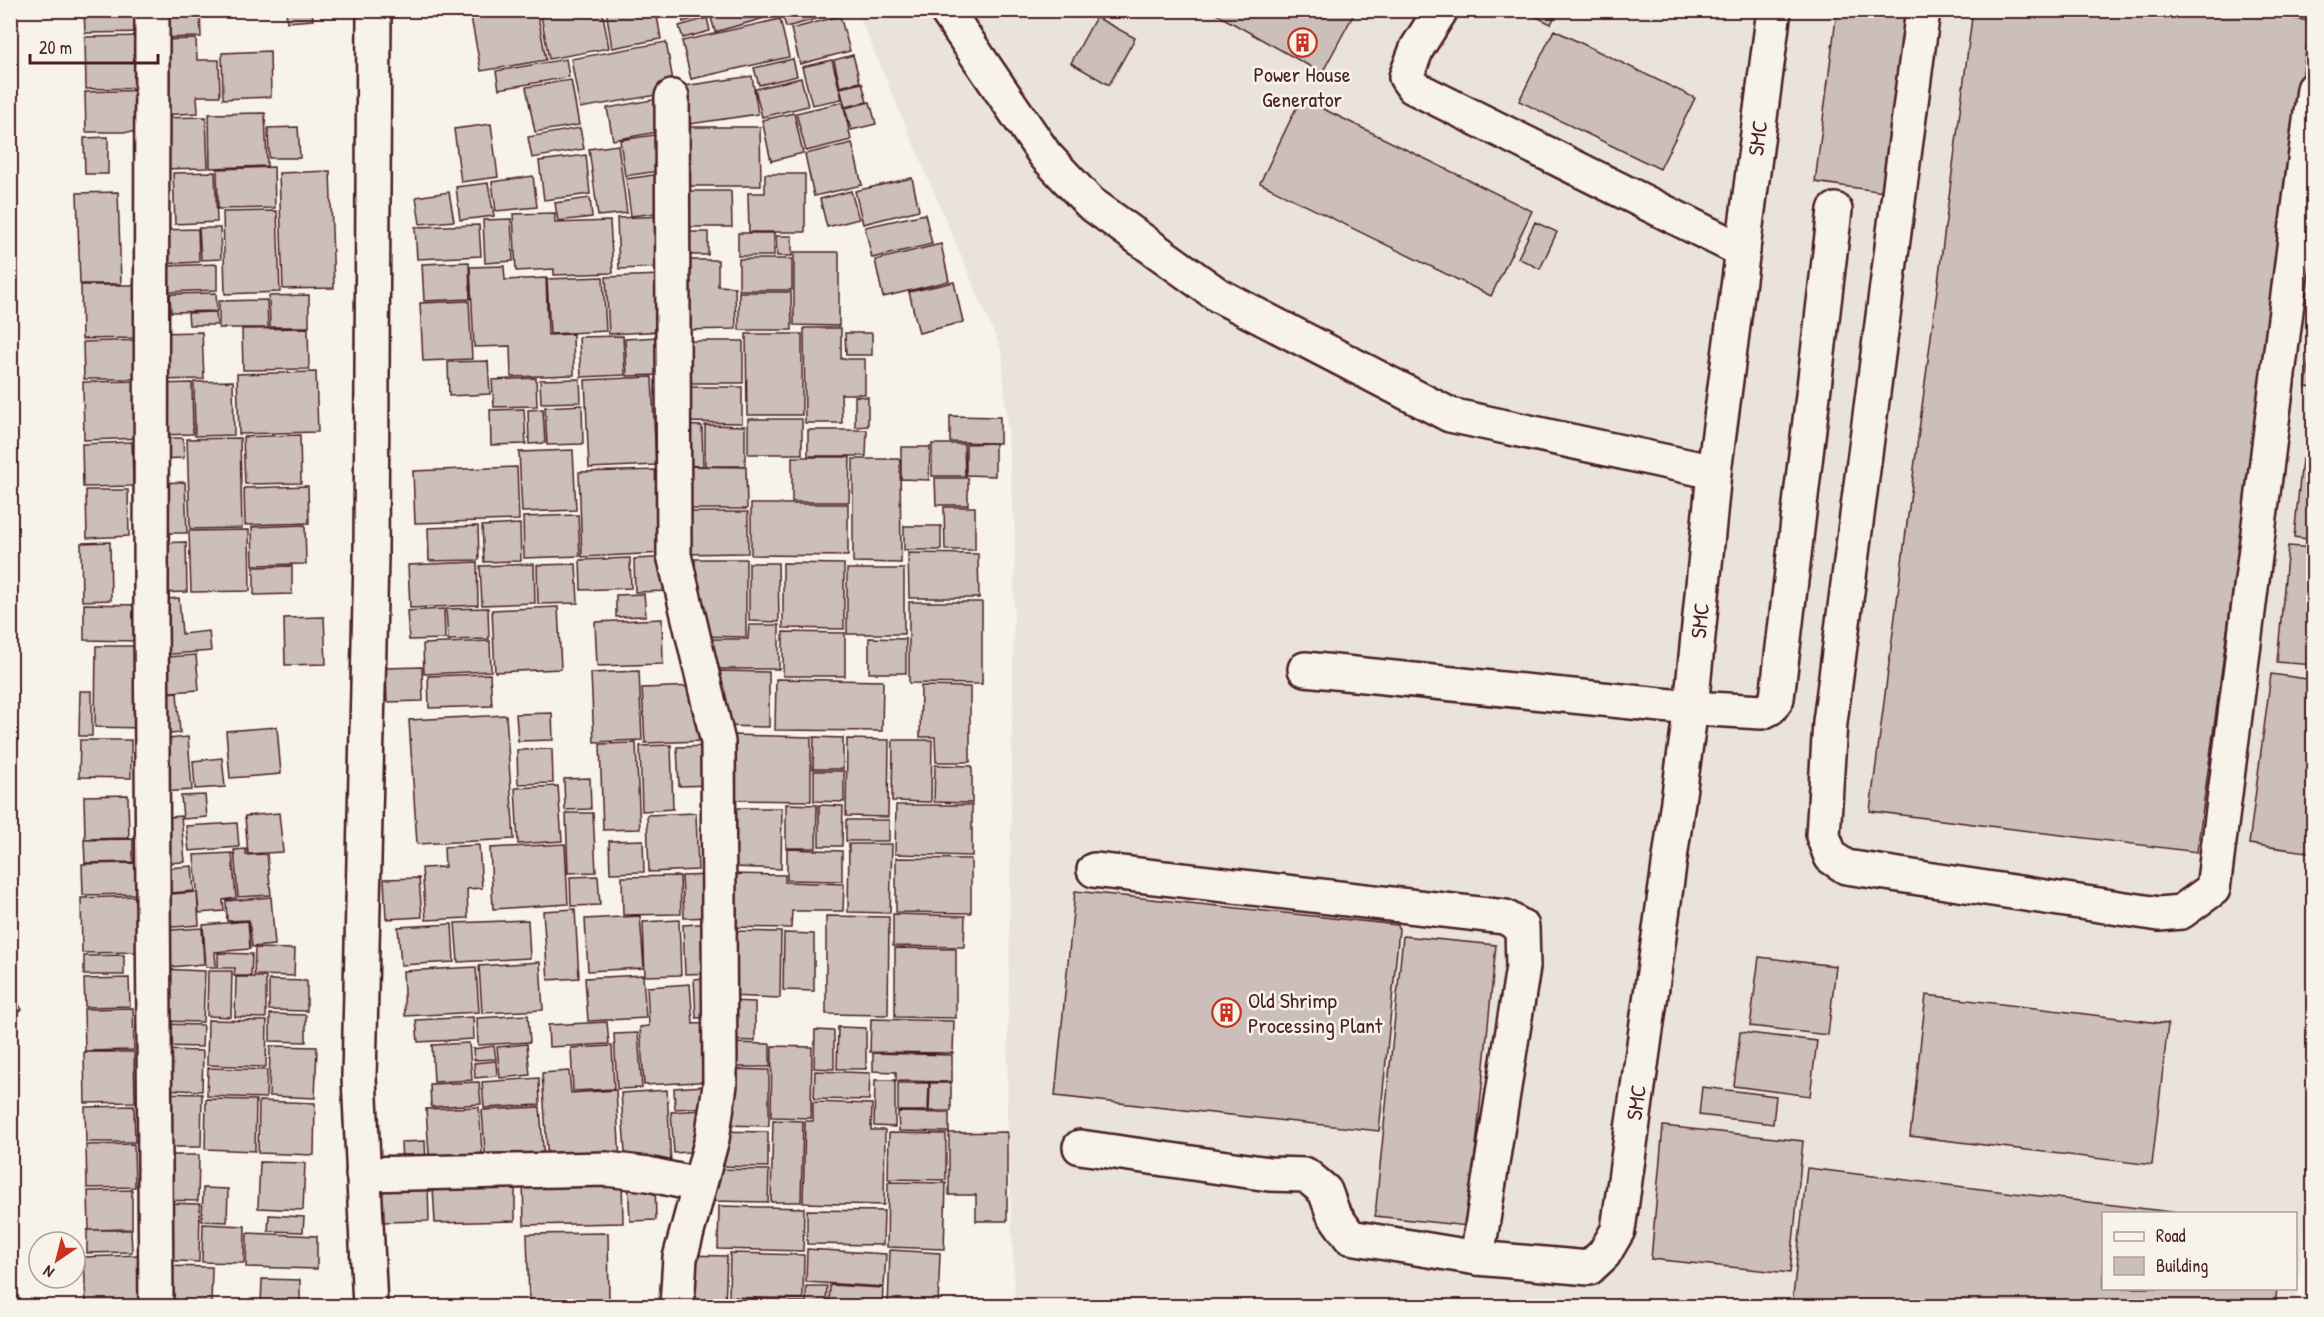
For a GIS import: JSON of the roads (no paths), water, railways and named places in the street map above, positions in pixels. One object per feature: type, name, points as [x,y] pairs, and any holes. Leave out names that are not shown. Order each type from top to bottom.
[{"type":"street","points":[[152,10],[151,616],[156,1306]]},
{"type":"street","points":[[370,1306],[359,1077],[371,557],[374,10]]},
{"type":"street","points":[[946,10],[1045,155],[1090,203],[1218,295],[1450,415],[1714,472]]},
{"type":"street","points":[[1442,10],[1417,48],[1406,77],[1413,87],[1743,251]]},
{"type":"street","name":"SMC","points":[[1477,1258],[1589,1268],[1604,1254],[1618,1230],[1691,708],[1714,472],[1774,10]]},
{"type":"street","points":[[1923,10],[1830,722],[1823,836],[1831,857],[1846,867],[2159,914],[2181,912],[2213,889],[2313,89]]},
{"type":"street","points":[[672,97],[674,555],[718,742],[720,1085],[712,1138],[680,1257],[677,1306]]},
{"type":"street","points":[[1305,669],[1691,708],[1762,712],[1770,708],[1777,698],[1835,210]]},
{"type":"street","points":[[1080,1148],[1269,1174],[1306,1174],[1325,1191],[1333,1213],[1350,1237],[1477,1258],[1523,967],[1522,927],[1505,917],[1094,870]]},
{"type":"street","points":[[363,1174],[606,1169],[648,1174],[698,1185]]},
{"type":"place","name":"Power House Generator","points":[[1302,42]]},
{"type":"place","name":"Old Shrimp Processing Plant","points":[[1227,1013]]}]
